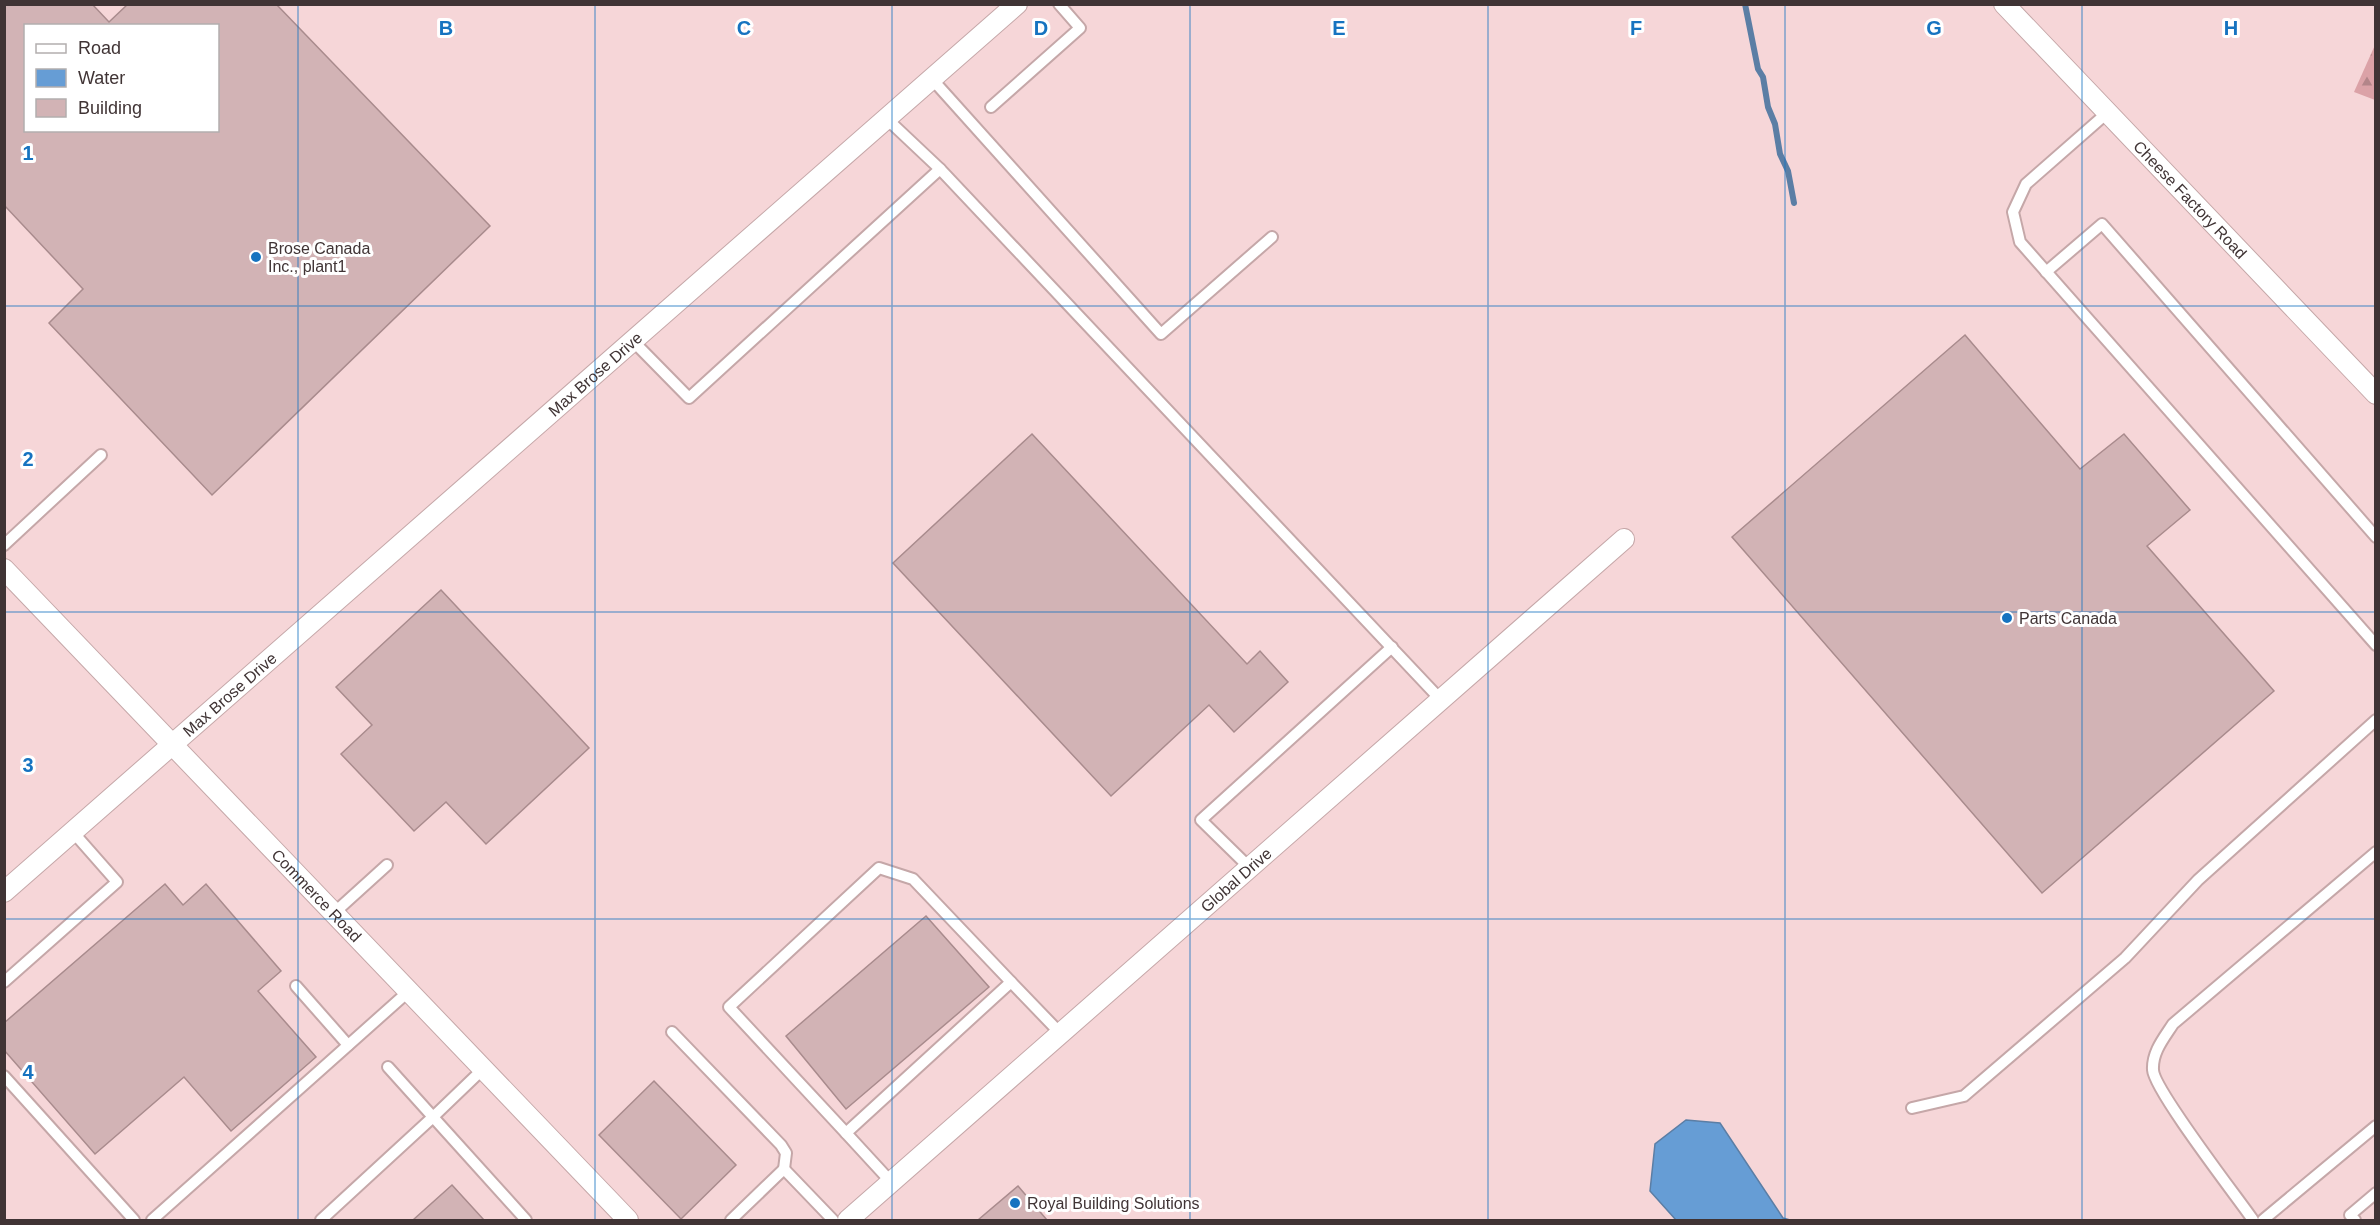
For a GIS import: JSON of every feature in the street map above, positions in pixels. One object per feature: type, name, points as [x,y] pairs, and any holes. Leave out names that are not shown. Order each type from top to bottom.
[{"type":"street","name":"Max Brose Drive","points":[[4,892],[1017,4]]},
{"type":"street","name":"Cheese Factory Road","points":[[2004,4],[2376,394]]},
{"type":"street","name":"Global Drive","points":[[848,1221],[1624,539]]},
{"type":"street","name":"Commerce Road","points":[[4,569],[628,1221]]},
{"type":"lane","points":[[991,107],[1080,28],[1059,4]]},
{"type":"lane","points":[[932,79],[1161,334],[1272,237]]},
{"type":"lane","points":[[2107,112],[2026,184],[2013,212],[2020,242],[2375,642]]},
{"type":"lane","points":[[887,119],[940,170],[1441,700]]},
{"type":"lane","points":[[633,341],[689,398],[940,170]]},
{"type":"lane","points":[[2046,272],[2102,224],[2376,537]]},
{"type":"lane","points":[[4,545],[101,455]]},
{"type":"lane","points":[[1250,868],[1201,820],[1392,647]]},
{"type":"lane","points":[[1912,1108],[1964,1096],[2125,958],[2198,880],[2376,720]]},
{"type":"lane","points":[[4,982],[117,882],[73,832]]},
{"type":"lane","points":[[2253,1221],[2172,1106],[2152,1071],[2156,1049],[2173,1024],[2376,852]]},
{"type":"lane","points":[[334,913],[387,865]]},
{"type":"lane","points":[[892,1183],[729,1007],[879,868],[912,879],[1061,1034]]},
{"type":"lane","points":[[846,1133],[1011,982]]},
{"type":"lane","points":[[296,986],[348,1045]]},
{"type":"lane","points":[[152,1221],[409,991]]},
{"type":"lane","points":[[672,1032],[781,1145],[786,1153],[784,1169],[731,1221]]},
{"type":"lane","points":[[388,1067],[526,1221]]},
{"type":"lane","points":[[321,1221],[483,1069]]},
{"type":"lane","points":[[4,1076],[134,1221]]},
{"type":"lane","points":[[2263,1221],[2376,1126]]},
{"type":"lane","points":[[784,1169],[833,1221]]},
{"type":"lane","points":[[2355,1221],[2350,1215],[2376,1193]]},
{"type":"green space","points":[[2375,45],[2376,100],[2354,92]]},
{"type":"water","points":[[1686,1120],[1720,1123],[1783,1218],[1790,1220],[1676,1220],[1650,1191],[1655,1144]]},
{"type":"building","name":"Brose Canada Inc., plant1","points":[[4,4],[92,4],[109,22],[128,4],[276,4],[490,226],[212,495],[49,323],[83,289],[4,205]]},
{"type":"building","name":"Parts Canada","points":[[1965,335],[2080,469],[2124,434],[2190,510],[2147,546],[2274,691],[2042,893],[1732,537]]},
{"type":"building","points":[[1032,434],[1247,664],[1260,651],[1288,682],[1234,732],[1209,705],[1111,796],[893,563]]},
{"type":"building","points":[[441,590],[589,748],[486,844],[446,802],[414,831],[341,754],[372,725],[336,687]]},
{"type":"building","points":[[165,884],[183,905],[206,884],[281,971],[258,991],[316,1057],[231,1131],[184,1077],[95,1154],[4,1050],[4,1023]]},
{"type":"building","points":[[926,916],[989,987],[846,1109],[786,1036]]},
{"type":"building","points":[[654,1081],[736,1165],[681,1219],[599,1135]]},
{"type":"building","points":[[452,1185],[484,1220],[413,1220]]},
{"type":"building","name":"Royal Building Solutions","points":[[1018,1186],[1047,1220],[978,1220]]},
{"type":"waterway","points":[[1745,4],[1758,69],[1763,77],[1768,107],[1775,124],[1780,154],[1788,171],[1794,203]]},
{"type":"place","name":"Brose Canada Inc., plant1","points":[[256,257]]},
{"type":"place","name":"Parts Canada","points":[[2007,618]]},
{"type":"place","name":"Royal Building Solutions","points":[[1015,1203]]}]
